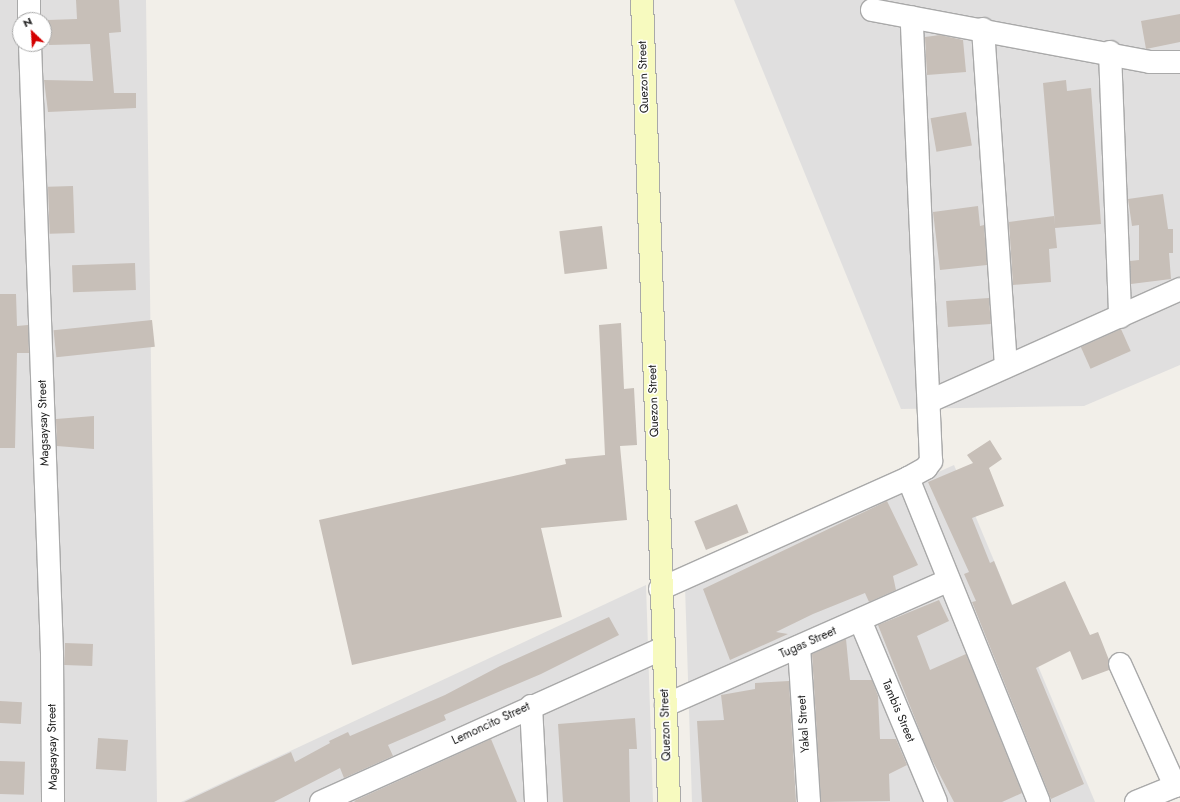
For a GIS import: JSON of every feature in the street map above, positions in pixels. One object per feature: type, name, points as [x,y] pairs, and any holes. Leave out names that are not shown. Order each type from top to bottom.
[{"type":"street","points":[[29,0],[29,12]]},
{"type":"street","name":"Quezon Street","points":[[642,0],[660,589],[669,802]]},
{"type":"street","points":[[872,10],[1110,52],[1167,64],[1180,62]]},
{"type":"street","points":[[660,589],[908,478],[926,468],[931,461],[930,401],[912,17]]},
{"type":"street","points":[[983,30],[1006,366]]},
{"type":"street","name":"Magsaysay Street","points":[[30,52],[52,654],[53,802]]},
{"type":"street","points":[[1110,52],[1120,317]]},
{"type":"street","points":[[930,401],[1180,289]]},
{"type":"street","points":[[908,478],[1039,802]]},
{"type":"street","name":"Tugas Street","points":[[666,705],[949,580]]},
{"type":"street","name":"Tambis Street","points":[[860,620],[936,802]]},
{"type":"street","name":"Yakal Street","points":[[798,647],[809,802]]},
{"type":"street","name":"Lemoncito Street","points":[[321,802],[531,706],[663,648]]},
{"type":"street","points":[[1120,664],[1178,785],[1136,802]]},
{"type":"street","points":[[531,706],[536,802]]},
{"type":"shaded area","points":[[0,0],[146,0],[157,802],[0,802]]},
{"type":"shaded area","points":[[734,0],[1180,0],[1180,365],[1084,406],[901,409]]},
{"type":"shaded area","points":[[954,465],[1095,802],[692,802],[685,586]]},
{"type":"shaded area","points":[[646,585],[653,802],[181,802]]},
{"type":"building","points":[[76,0],[119,0],[121,32],[109,33],[114,93],[136,93],[136,108],[48,112],[44,80],[93,81],[90,44],[52,45],[52,20],[77,19]]},
{"type":"building","points":[[1180,14],[1180,42],[1146,49],[1141,21]]},
{"type":"building","points":[[940,35],[963,40],[966,72],[927,75],[925,37]]},
{"type":"building","points":[[1066,80],[1067,91],[1091,88],[1101,224],[1055,228],[1057,248],[1049,249],[1051,282],[1013,285],[1009,222],[1054,216],[1055,225],[1043,83]]},
{"type":"building","points":[[966,112],[972,145],[936,152],[931,118]]},
{"type":"building","points":[[73,186],[75,233],[50,234],[48,187]]},
{"type":"building","points":[[1163,194],[1168,229],[1173,229],[1173,253],[1169,253],[1171,279],[1131,284],[1130,261],[1139,260],[1139,225],[1132,226],[1128,199]]},
{"type":"building","points":[[978,206],[980,226],[984,225],[987,265],[940,270],[933,212]]},
{"type":"building","points":[[602,226],[607,269],[565,274],[559,231]]},
{"type":"building","points":[[135,263],[136,290],[73,292],[72,265]]},
{"type":"building","points":[[0,294],[16,294],[17,326],[28,325],[29,353],[17,353],[15,448],[0,448]]},
{"type":"building","points":[[989,298],[991,324],[948,327],[946,301]]},
{"type":"building","points":[[152,320],[155,347],[56,357],[54,330]]},
{"type":"building","points":[[621,323],[624,389],[634,388],[637,445],[620,446],[627,520],[541,528],[562,617],[352,665],[319,520],[566,464],[565,459],[605,455],[599,325]]},
{"type":"building","points":[[1121,329],[1131,351],[1091,369],[1081,347]]},
{"type":"building","points":[[94,416],[94,449],[57,446],[56,419]]},
{"type":"building","points":[[990,440],[1002,459],[989,468],[1004,506],[972,518],[990,563],[994,561],[1012,605],[1065,581],[1090,635],[1098,632],[1109,660],[1109,670],[1082,680],[1070,651],[1036,668],[1084,784],[1051,799],[972,602],[976,601],[964,574],[969,572],[928,482],[973,463],[967,455]]},
{"type":"building","points":[[887,501],[918,565],[893,576],[896,590],[869,602],[865,593],[813,614],[776,632],[788,634],[730,660],[703,589]]},
{"type":"building","points":[[737,504],[749,533],[706,550],[694,521]]},
{"type":"building","points":[[939,600],[949,621],[917,636],[930,670],[966,654],[1022,793],[1002,802],[954,802],[929,754],[878,625]]},
{"type":"building","points":[[609,617],[619,635],[541,674],[444,715],[446,720],[388,745],[393,756],[344,778],[340,768],[274,802],[184,802],[291,752],[295,762],[330,743],[329,741],[348,732],[350,736],[445,695],[500,666]]},
{"type":"building","points":[[846,639],[850,680],[872,680],[878,696],[880,739],[896,739],[907,765],[889,774],[890,801],[821,802],[812,654]]},
{"type":"building","points":[[65,643],[93,644],[92,666],[64,665]]},
{"type":"building","points":[[789,681],[796,802],[702,802],[697,721],[724,720],[721,695],[755,689],[755,683]]},
{"type":"building","points":[[0,701],[22,702],[21,724],[0,723]]},
{"type":"building","points":[[635,718],[637,749],[629,749],[630,802],[563,802],[558,724]]},
{"type":"building","points":[[98,738],[128,740],[126,771],[96,769]]},
{"type":"building","points":[[491,739],[517,802],[354,801]]},
{"type":"building","points":[[0,761],[25,762],[24,795],[0,794]]}]
